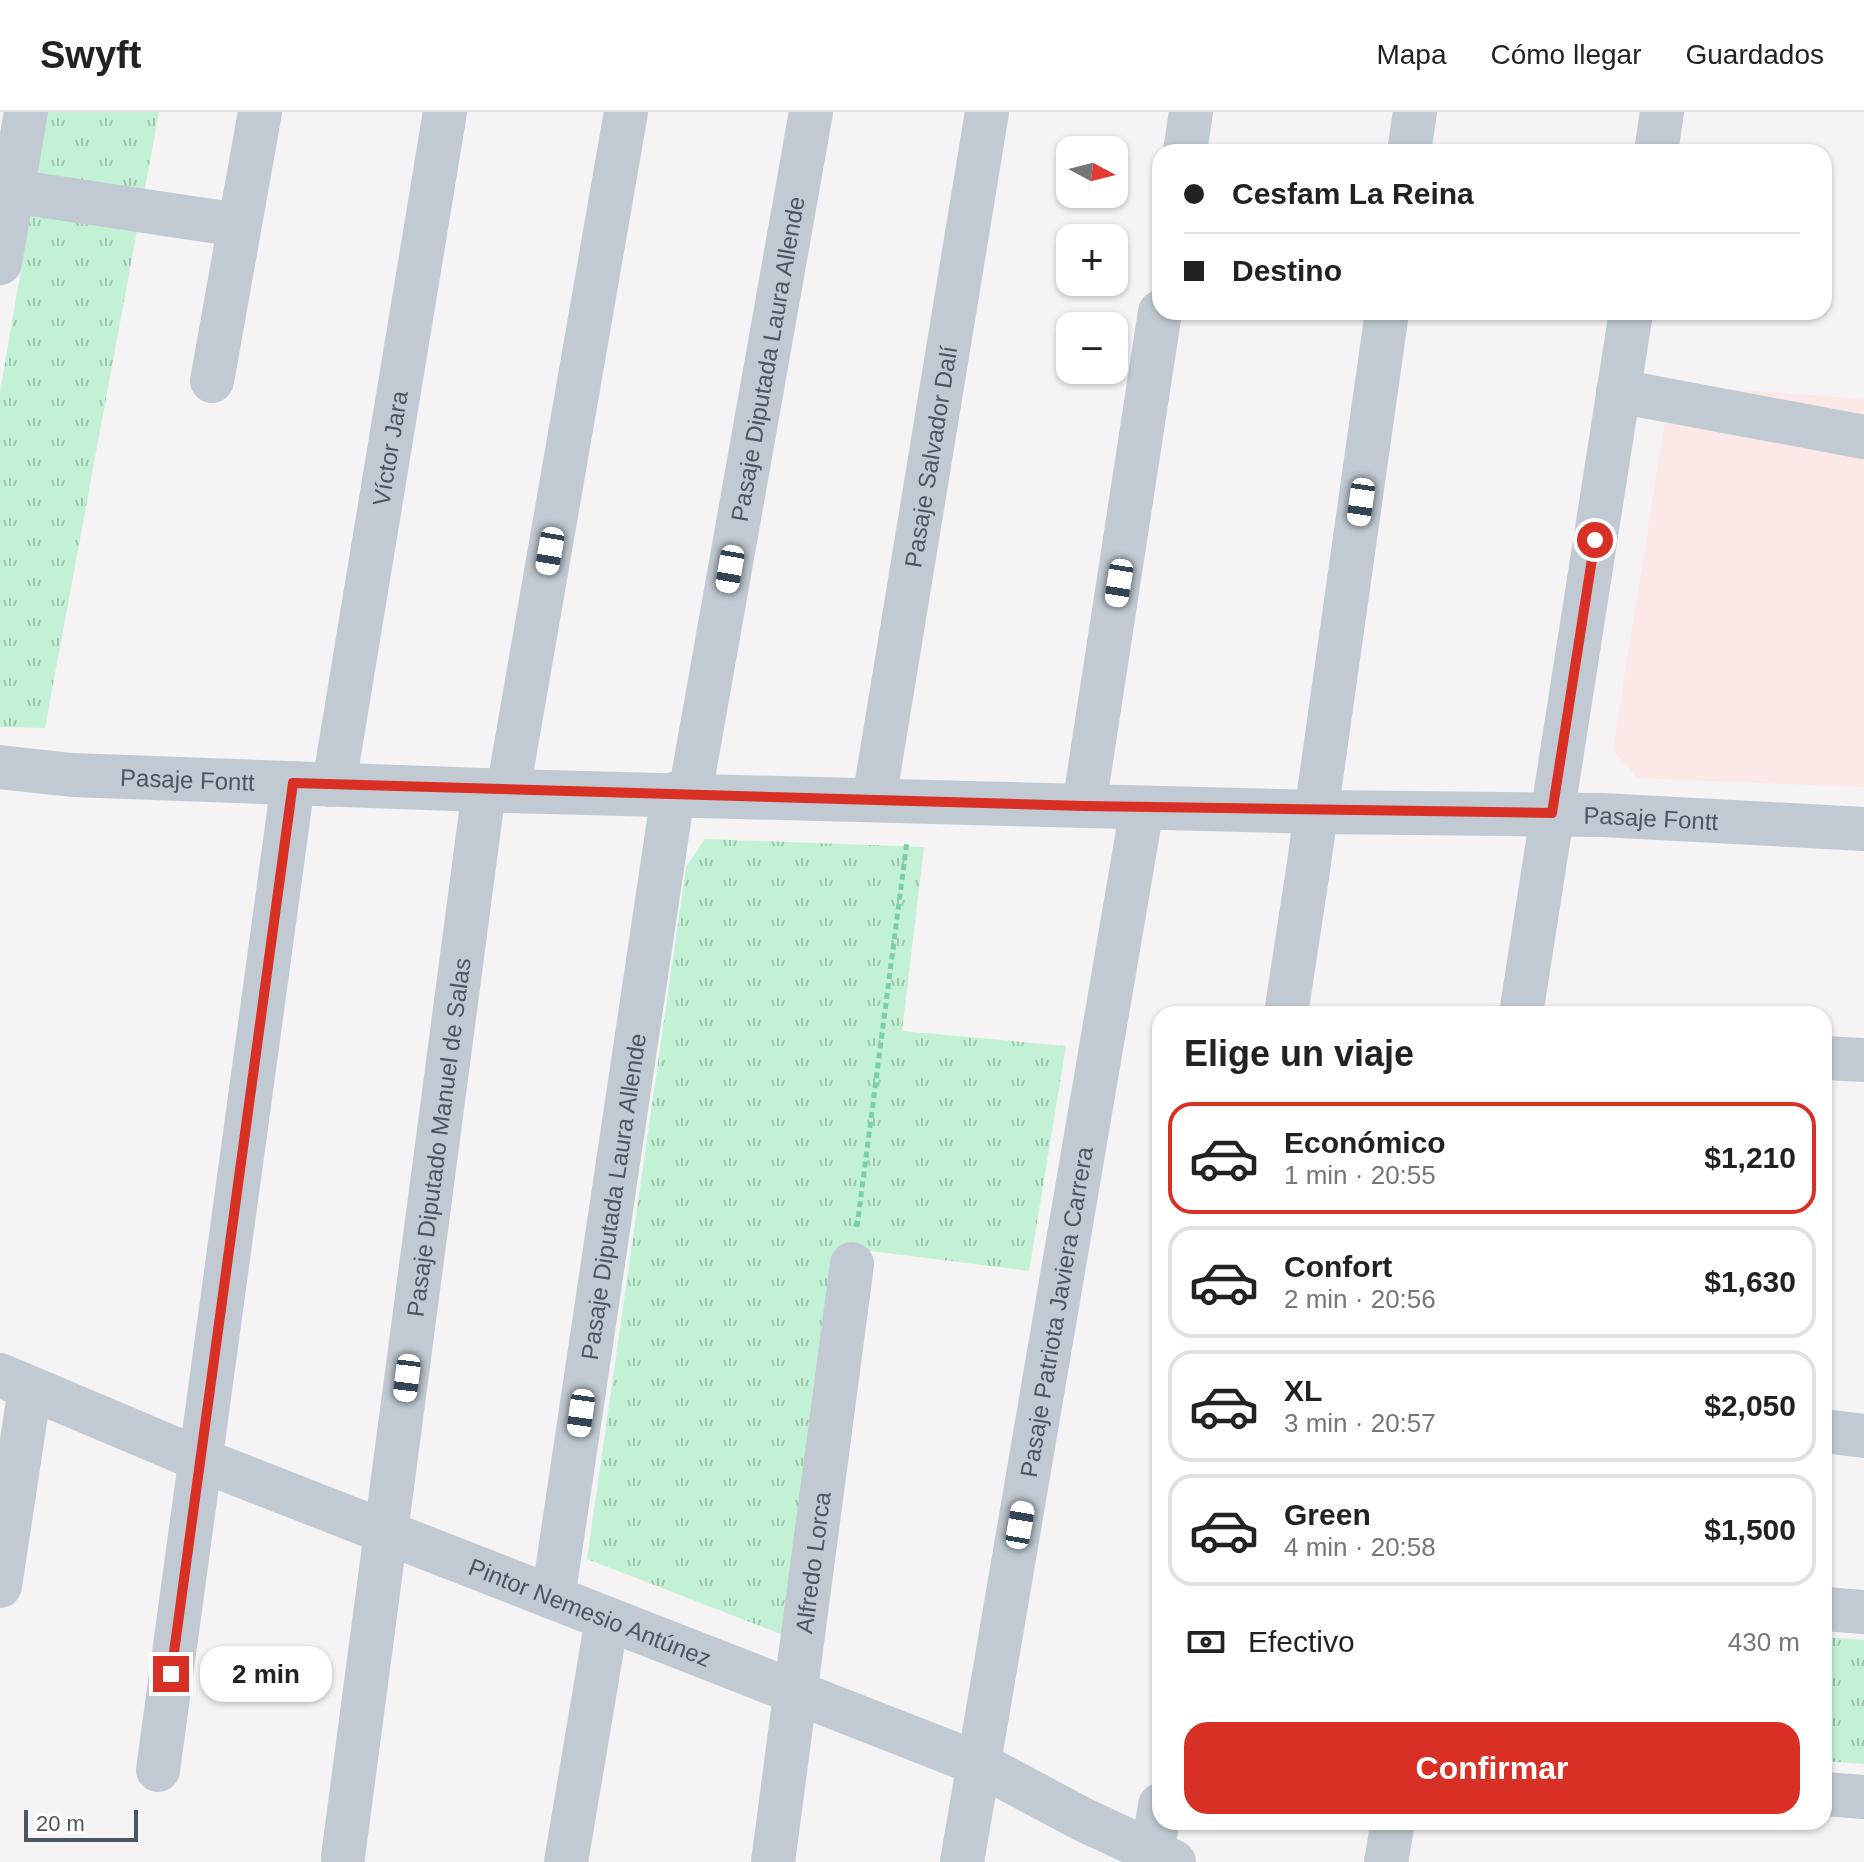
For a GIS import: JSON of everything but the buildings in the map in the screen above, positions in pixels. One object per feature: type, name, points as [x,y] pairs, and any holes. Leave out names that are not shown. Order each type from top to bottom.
[{"type":"street","points":[[0,263],[26,112]]},
{"type":"street","points":[[212,381],[260,112]]},
{"type":"street","name":"Víctor Jara","points":[[158,1770],[201,1460],[312,784],[337,766],[445,112]]},
{"type":"street","name":"Pasaje Diputado Manuel de Salas","points":[[343,1857],[387,1533],[496,791],[626,112]]},
{"type":"street","name":"Pasaje Diputada Laura Allende","points":[[553,1598],[681,794],[811,112]]},
{"type":"street","name":"Pasaje Salvador Dalí","points":[[893,800],[987,112]]},
{"type":"street","points":[[1186,144],[1191,112]]},
{"type":"street","points":[[1410,144],[1415,112]]},
{"type":"street","points":[[1657,144],[1662,112]]},
{"type":"street","points":[[12,191],[238,225]]},
{"type":"street","points":[[1084,806],[1159,320]]},
{"type":"street","points":[[1287,1006],[1386,320]]},
{"type":"street","points":[[1522,1006],[1630,320]]},
{"type":"street","points":[[1618,391],[1864,437]]},
{"type":"street","name":"Pasaje Fontt","points":[[0,767],[72,775],[496,791],[1317,812],[1552,813],[1864,829]]},
{"type":"street","name":"Pasaje Patriota Javiera Carrera","points":[[962,1862],[1142,808]]},
{"type":"street","points":[[1832,1058],[1864,1060]]},
{"type":"street","name":"Alfredo Lorca","points":[[773,1862],[852,1264]]},
{"type":"street","points":[[0,1586],[15,1382]]},
{"type":"street","name":"Pintor Nemesio Antúnez","points":[[15,1382],[201,1460],[979,1764],[1160,1859]]},
{"type":"street","points":[[1832,1432],[1864,1436]]},
{"type":"street","points":[[1832,1610],[1864,1612]]},
{"type":"street","points":[[566,1862],[607,1619]]},
{"type":"street","points":[[1832,1795],[1864,1797]]},
{"type":"street","points":[[1160,1830],[1160,1859]]},
{"type":"street","points":[[1386,1862],[1392,1830]]},
{"type":"path","points":[[852,1264],[893,800]]},
{"type":"shaded area","points":[[1671,385],[1864,399],[1864,787],[1637,778],[1613,750]]},
{"type":"green space","points":[[48,112],[159,112],[45,728],[0,727],[0,392]]},
{"type":"green space","points":[[705,839],[924,847],[902,1031],[1066,1046],[1029,1271],[838,1247],[791,1638],[587,1559],[686,867]]},
{"type":"green space","points":[[1832,1638],[1864,1640],[1864,1764],[1832,1762]]},
{"type":"route","points":[[171,1674],[293,783],[1317,812],[1552,813],[1595,540]]}]
